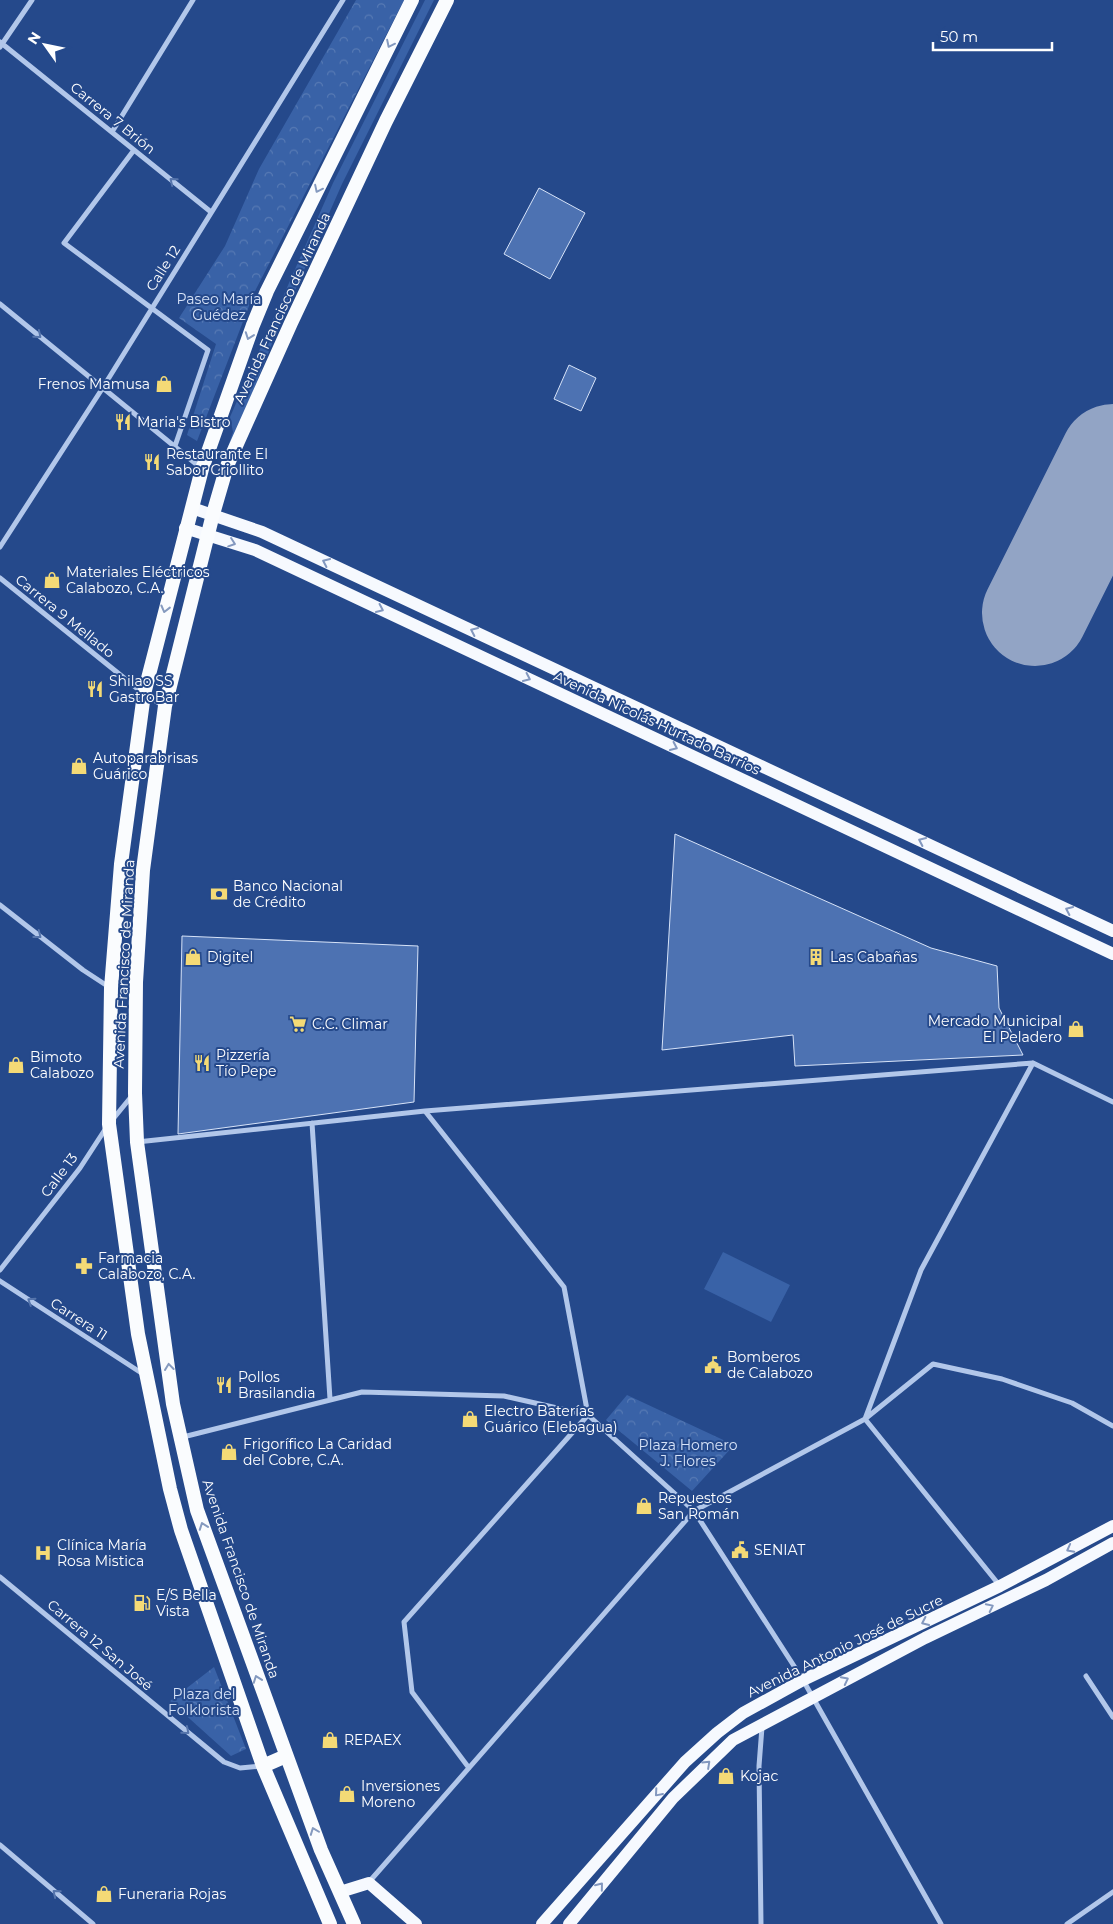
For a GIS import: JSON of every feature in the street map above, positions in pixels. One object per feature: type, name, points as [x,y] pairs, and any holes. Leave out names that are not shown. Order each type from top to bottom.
[{"type":"highway","name":"Avenida Francisco de Miranda","points":[[330,1924],[263,1766],[181,1530],[145,1376],[130,1290],[109,1124],[111,988],[120,864],[144,694],[202,469],[253,324],[267,291],[412,0]]},
{"type":"highway","name":"Avenida Francisco de Miranda","points":[[354,1924],[321,1850],[197,1510],[180,1438],[173,1404],[137,1142],[135,1093],[136,982],[143,870],[165,706],[213,514],[228,466],[291,323],[386,121],[447,0]]},
{"type":"highway","points":[[153,1408],[173,1404]]},
{"type":"highway","points":[[263,1766],[286,1756]]},
{"type":"highway","points":[[302,1859],[321,1850]]},
{"type":"main road","name":"Avenida Nicolás Hurtado Barrios","points":[[192,508],[262,532],[1113,931]]},
{"type":"main road","name":"Avenida Nicolás Hurtado Barrios","points":[[186,528],[255,550],[1113,954]]},
{"type":"main road","name":"Avenida Antonio José de Sucre","points":[[542,1924],[692,1756],[743,1713],[802,1680],[1000,1586],[1113,1526]]},
{"type":"main road","name":"Avenida Antonio José de Sucre","points":[[569,1924],[674,1798],[702,1768],[733,1740],[763,1722],[925,1638],[1046,1580],[1113,1543]]},
{"type":"main road","points":[[340,1892],[369,1883],[416,1924]]},
{"type":"street","points":[[1,44],[32,0]]},
{"type":"street","points":[[112,132],[193,0]]},
{"type":"street","name":"Calle 12","points":[[0,547],[102,388],[343,0]]},
{"type":"street","name":"Carrera 7 Brión","points":[[1,44],[211,212]]},
{"type":"street","points":[[134,150],[64,243],[208,350],[175,446]]},
{"type":"street","points":[[0,304],[202,469]]},
{"type":"street","name":"Carrera 9 Mellado","points":[[0,578],[144,694],[165,706]]},
{"type":"street","points":[[0,905],[83,970],[111,988]]},
{"type":"street","points":[[865,1419],[921,1270],[1033,1063]]},
{"type":"street","points":[[137,1142],[425,1111],[1033,1063],[1113,1102]]},
{"type":"street","name":"Calle 13","points":[[0,1270],[80,1168],[109,1124],[135,1093]]},
{"type":"street","points":[[425,1111],[564,1287],[588,1415]]},
{"type":"street","points":[[312,1124],[330,1399]]},
{"type":"street","name":"Carrera 11","points":[[0,1281],[145,1376]]},
{"type":"street","points":[[369,1883],[694,1511],[865,1419],[933,1364],[1002,1379],[1072,1403],[1113,1426]]},
{"type":"street","points":[[180,1438],[362,1392],[504,1396],[588,1415],[694,1511],[802,1680],[941,1924]]},
{"type":"street","points":[[469,1768],[412,1692],[404,1622],[588,1415]]},
{"type":"street","points":[[865,1419],[1000,1586]]},
{"type":"street","name":"Carrera 12 San José","points":[[0,1577],[224,1762],[240,1768],[263,1766]]},
{"type":"street","points":[[1086,1676],[1113,1717]]},
{"type":"street","points":[[761,1924],[759,1766],[763,1722]]},
{"type":"street","points":[[0,1845],[94,1924]]},
{"type":"street","points":[[1066,1924],[1113,1892]]},
{"type":"green space","name":"Paseo María Guédez","points":[[356,0],[404,0],[254,293],[197,441],[187,435],[216,344],[179,318],[225,246],[259,169]]},
{"type":"green space","points":[[425,0],[434,0],[342,184],[275,336],[211,497],[233,432],[230,417],[333,183]]},
{"type":"green space","points":[[723,1252],[790,1285],[771,1322],[704,1289]]},
{"type":"green space","name":"Plaza Homero J. Flores","points":[[627,1395],[734,1445],[692,1491],[606,1420]]},
{"type":"green space","name":"Plaza del Folklorista","points":[[214,1667],[246,1749],[231,1756],[170,1701]]},
{"type":"building","points":[[539,188],[585,213],[550,279],[504,254]]},
{"type":"building","points":[[569,365],[596,378],[581,411],[554,399]]},
{"type":"building","name":"Las Cabañas","points":[[675,834],[931,948],[997,966],[999,1008],[1023,1055],[795,1066],[793,1035],[662,1050]]},
{"type":"building","name":"C.C. Climar","points":[[182,936],[418,946],[414,1102],[178,1134]]},
{"type":"runway","points":[[1035,613],[1113,457]]},
{"type":"place","name":"Frenos Mamusa","points":[[164,384]]},
{"type":"place","name":"Maria's Bistro","points":[[123,422]]},
{"type":"place","name":"Restaurante El Sabor Criollito","points":[[152,462]]},
{"type":"place","name":"Materiales Eléctricos Calabozo, C.A.","points":[[52,580]]},
{"type":"place","name":"Shilao SS GastroBar","points":[[95,689]]},
{"type":"place","name":"Autoparabrisas Guárico","points":[[79,766]]},
{"type":"place","name":"Banco Nacional de Crédito","points":[[219,894]]},
{"type":"place","name":"Digitel","points":[[193,957]]},
{"type":"place","name":"Las Cabañas","points":[[816,957]]},
{"type":"place","name":"C.C. Climar","points":[[298,1024]]},
{"type":"place","name":"Mercado Municipal El Peladero","points":[[1076,1029]]},
{"type":"place","name":"Pizzería Tío Pepe","points":[[202,1063]]},
{"type":"place","name":"Bimoto Calabozo","points":[[16,1065]]},
{"type":"place","name":"Farmacia Calabozo, C.A.","points":[[84,1266]]},
{"type":"place","name":"Bomberos de Calabozo","points":[[713,1365]]},
{"type":"place","name":"Pollos Brasilandia","points":[[224,1385]]},
{"type":"place","name":"Electro Baterías Guárico (Elebagua)","points":[[470,1419]]},
{"type":"place","name":"Frigorífico La Caridad del Cobre, C.A.","points":[[229,1452]]},
{"type":"place","name":"Repuestos San Román","points":[[644,1506]]},
{"type":"place","name":"SENIAT","points":[[740,1550]]},
{"type":"place","name":"Clínica María Rosa Mistica","points":[[43,1553]]},
{"type":"place","name":"E/S Bella Vista","points":[[142,1603]]},
{"type":"place","name":"REPAEX","points":[[330,1740]]},
{"type":"place","name":"Kojac","points":[[726,1776]]},
{"type":"place","name":"Inversiones Moreno","points":[[347,1794]]},
{"type":"place","name":"Funeraria Rojas","points":[[104,1894]]}]
